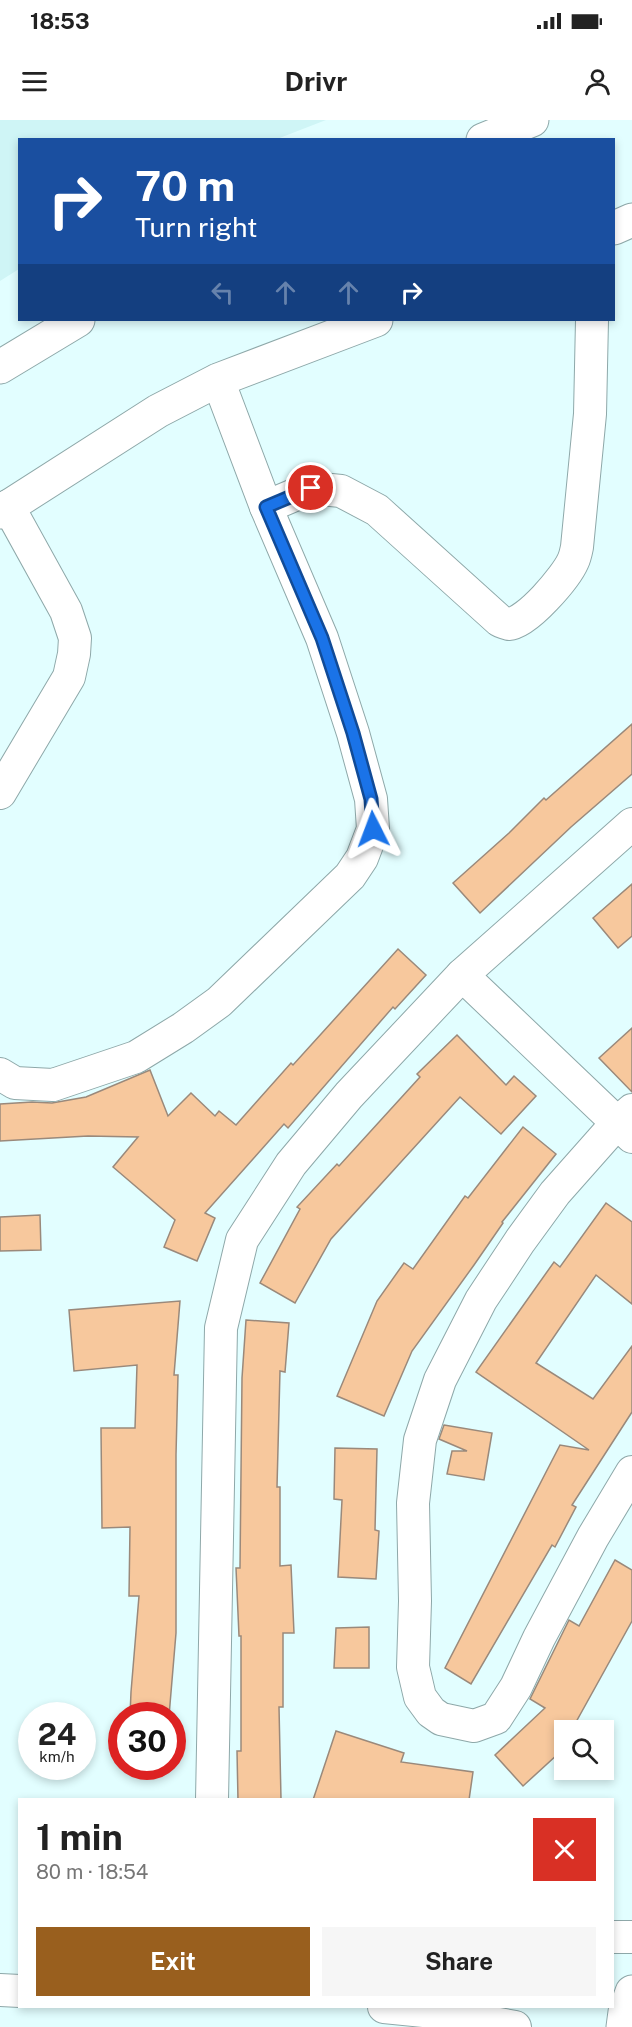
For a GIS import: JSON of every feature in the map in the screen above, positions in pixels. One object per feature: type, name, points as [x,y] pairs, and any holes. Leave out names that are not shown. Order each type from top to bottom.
[{"type":"main road","points":[[488,138],[532,120]]},
{"type":"main road","points":[[615,228],[632,220]]},
{"type":"main road","points":[[0,367],[76,321]]},
{"type":"main road","points":[[4,509],[158,411],[218,380],[373,321]]},
{"type":"main road","points":[[623,2027],[632,1992]]},
{"type":"street","points":[[266,507],[311,488],[341,490],[377,510],[500,621],[509,624],[519,620],[536,607],[561,580],[573,562],[577,548],[590,414],[592,321]]},
{"type":"street","points":[[0,1074],[15,1083],[53,1085],[135,1057],[183,1028],[219,1002],[350,876],[362,858],[373,829],[371,799],[353,733],[322,638],[266,507],[218,380]]},
{"type":"street","points":[[0,793],[69,677],[75,638],[66,611],[4,509]]},
{"type":"street","points":[[212,1798],[221,1328],[242,1240],[291,1164],[349,1095],[462,975],[632,824]]},
{"type":"street","points":[[462,975],[627,1124],[555,1193],[481,1300],[440,1380],[420,1440],[413,1503],[415,1601],[413,1666],[420,1697],[431,1712],[441,1719],[474,1726],[496,1718],[516,1687],[593,1537],[632,1472]]},
{"type":"street","points":[[614,1937],[632,1937]]},
{"type":"street","points":[[0,1990],[18,1991]]},
{"type":"street","points":[[394,2008],[433,2012],[515,2027]]},
{"type":"shaded area","points":[[0,120],[326,120],[280,138],[18,138],[18,270],[0,281]]},
{"type":"building","points":[[632,724],[632,774],[571,827],[480,913],[453,883],[544,798],[546,800]]},
{"type":"building","points":[[632,884],[632,936],[618,948],[593,918]]},
{"type":"building","points":[[398,949],[426,975],[395,1009],[393,1007],[288,1128],[284,1124],[205,1213],[215,1218],[197,1261],[164,1247],[175,1220],[113,1167],[138,1137],[88,1136],[0,1141],[0,1104],[52,1103],[86,1097],[150,1070],[168,1116],[191,1093],[215,1116],[219,1111],[236,1125]]},
{"type":"building","points":[[632,1028],[632,1092],[599,1058]]},
{"type":"building","points":[[457,1035],[506,1085],[514,1076],[536,1096],[501,1134],[460,1097],[331,1239],[295,1303],[260,1283],[300,1209],[297,1207],[337,1164],[339,1166],[420,1077],[417,1074]]},
{"type":"building","points":[[523,1127],[556,1154],[502,1222],[412,1351],[384,1416],[337,1396],[377,1301],[404,1263],[413,1269],[465,1196],[468,1198]]},
{"type":"building","points":[[606,1203],[632,1222],[632,1304],[596,1275],[536,1363],[593,1399],[632,1346],[632,1412],[572,1505],[576,1507],[555,1547],[552,1545],[471,1684],[445,1668],[560,1445],[589,1450],[476,1372],[554,1262],[560,1267]]},
{"type":"building","points":[[40,1215],[41,1250],[0,1251],[0,1217]]},
{"type":"building","points":[[180,1301],[174,1375],[178,1375],[176,1633],[170,1702],[131,1702],[139,1596],[129,1596],[130,1527],[102,1528],[101,1428],[135,1428],[137,1365],[74,1371],[69,1310]]},
{"type":"building","points":[[246,1320],[289,1323],[285,1372],[280,1371],[277,1487],[280,1487],[280,1566],[291,1565],[294,1633],[283,1633],[283,1707],[279,1707],[281,1798],[238,1798],[237,1751],[241,1751],[241,1636],[239,1636],[236,1568],[240,1568],[242,1378]]},
{"type":"building","points":[[444,1425],[492,1433],[484,1480],[447,1474],[452,1451],[467,1451],[439,1439]]},
{"type":"building","points":[[335,1448],[377,1449],[375,1530],[379,1531],[376,1579],[338,1577],[342,1500],[334,1499]]},
{"type":"building","points":[[615,1560],[632,1570],[632,1621],[577,1720],[554,1720],[554,1758],[523,1786],[495,1755],[545,1708],[530,1699],[569,1620],[579,1626]]},
{"type":"building","points":[[369,1627],[369,1668],[334,1668],[336,1628]]},
{"type":"building","points":[[336,1731],[404,1753],[401,1762],[473,1772],[469,1798],[314,1798]]},
{"type":"route","points":[[311,488],[266,507],[322,638],[353,733],[371,799],[373,829]]}]
